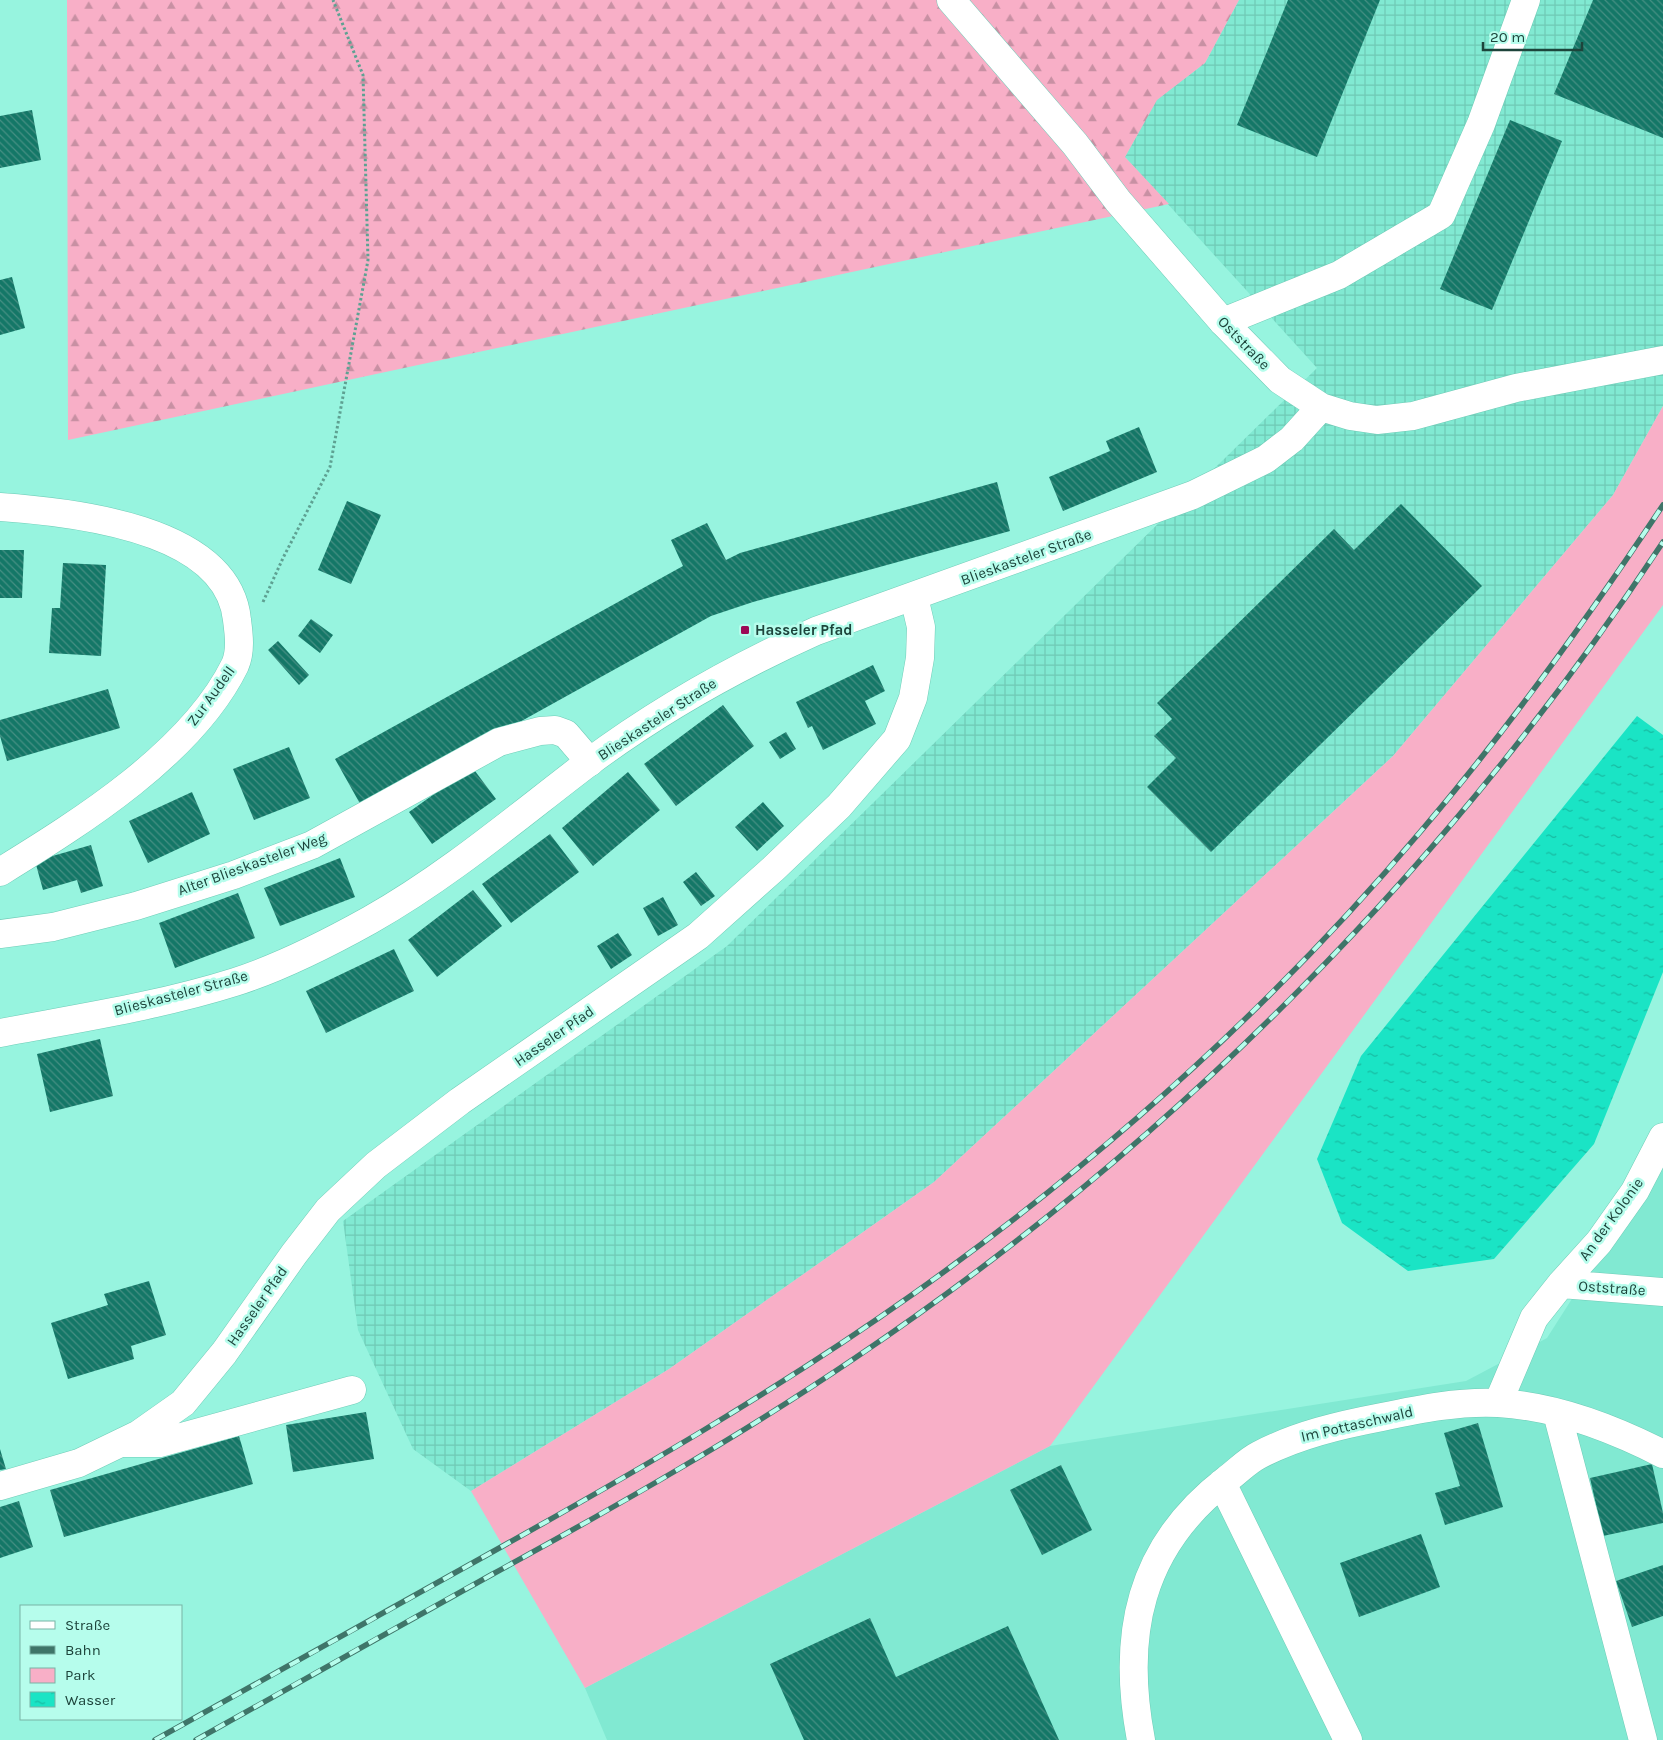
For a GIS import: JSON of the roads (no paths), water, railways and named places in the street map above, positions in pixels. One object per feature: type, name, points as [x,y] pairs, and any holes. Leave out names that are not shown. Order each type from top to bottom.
[{"type":"street","name":"Oststraße","points":[[951,0],[1075,144],[1118,200],[1223,322],[1280,380],[1322,407],[1350,416],[1377,420],[1413,416],[1516,388],[1663,360]]},
{"type":"street","points":[[1223,322],[1339,275],[1441,215],[1481,124],[1526,0]]},
{"type":"street","name":"Blieskasteler Straße","points":[[0,1033],[162,1001],[237,981],[310,951],[372,919],[456,865],[590,762],[681,701],[757,657],[816,631],[1194,495],[1266,459],[1292,439],[1322,407]]},
{"type":"street","name":"Zur Audell","points":[[0,507],[32,509],[109,521],[164,540],[196,555],[218,574],[229,592],[237,612],[240,642],[236,662],[224,684],[198,720],[147,770],[65,832],[0,872]]},
{"type":"street","name":"Hasseler Pfad","points":[[0,1486],[79,1463],[139,1434],[183,1404],[224,1353],[294,1254],[328,1210],[376,1165],[460,1101],[698,936],[773,869],[839,806],[897,739],[913,698],[920,658],[921,627],[914,597]]},
{"type":"street","name":"Alter Blieskasteler Weg","points":[[0,934],[53,926],[136,906],[234,875],[312,845],[499,742],[555,730],[566,734],[590,762]]},
{"type":"street","name":"An der Kolonie","points":[[1498,1403],[1534,1318],[1560,1284],[1599,1242],[1635,1191],[1663,1137]]},
{"type":"street","name":"Oststraße","points":[[1560,1284],[1663,1292]]},
{"type":"street","name":"Hasseler Pfad","points":[[120,1443],[160,1443],[352,1390]]},
{"type":"street","name":"Im Pottaschwald","points":[[1140,1740],[1132,1657],[1141,1598],[1162,1549],[1195,1505],[1257,1456],[1296,1438],[1356,1421],[1437,1406],[1498,1403],[1556,1413],[1625,1435],[1663,1454]]},
{"type":"street","points":[[1556,1413],[1643,1740]]},
{"type":"street","points":[[1222,1482],[1348,1740]]},
{"type":"water","points":[[1637,716],[1663,735],[1663,972],[1594,1144],[1494,1259],[1408,1271],[1342,1223],[1317,1159],[1361,1056]]},
{"type":"railway","points":[[155,1740],[595,1494],[758,1397],[916,1292],[1052,1189],[1183,1077],[1245,1019],[1365,895],[1454,792],[1547,672],[1663,505]]},
{"type":"railway","points":[[196,1740],[630,1498],[811,1388],[973,1274],[1086,1185],[1195,1090],[1299,990],[1398,885],[1492,775],[1580,661],[1663,542]]},
{"type":"place","name":"Hasseler Pfad","points":[[745,630]]}]
